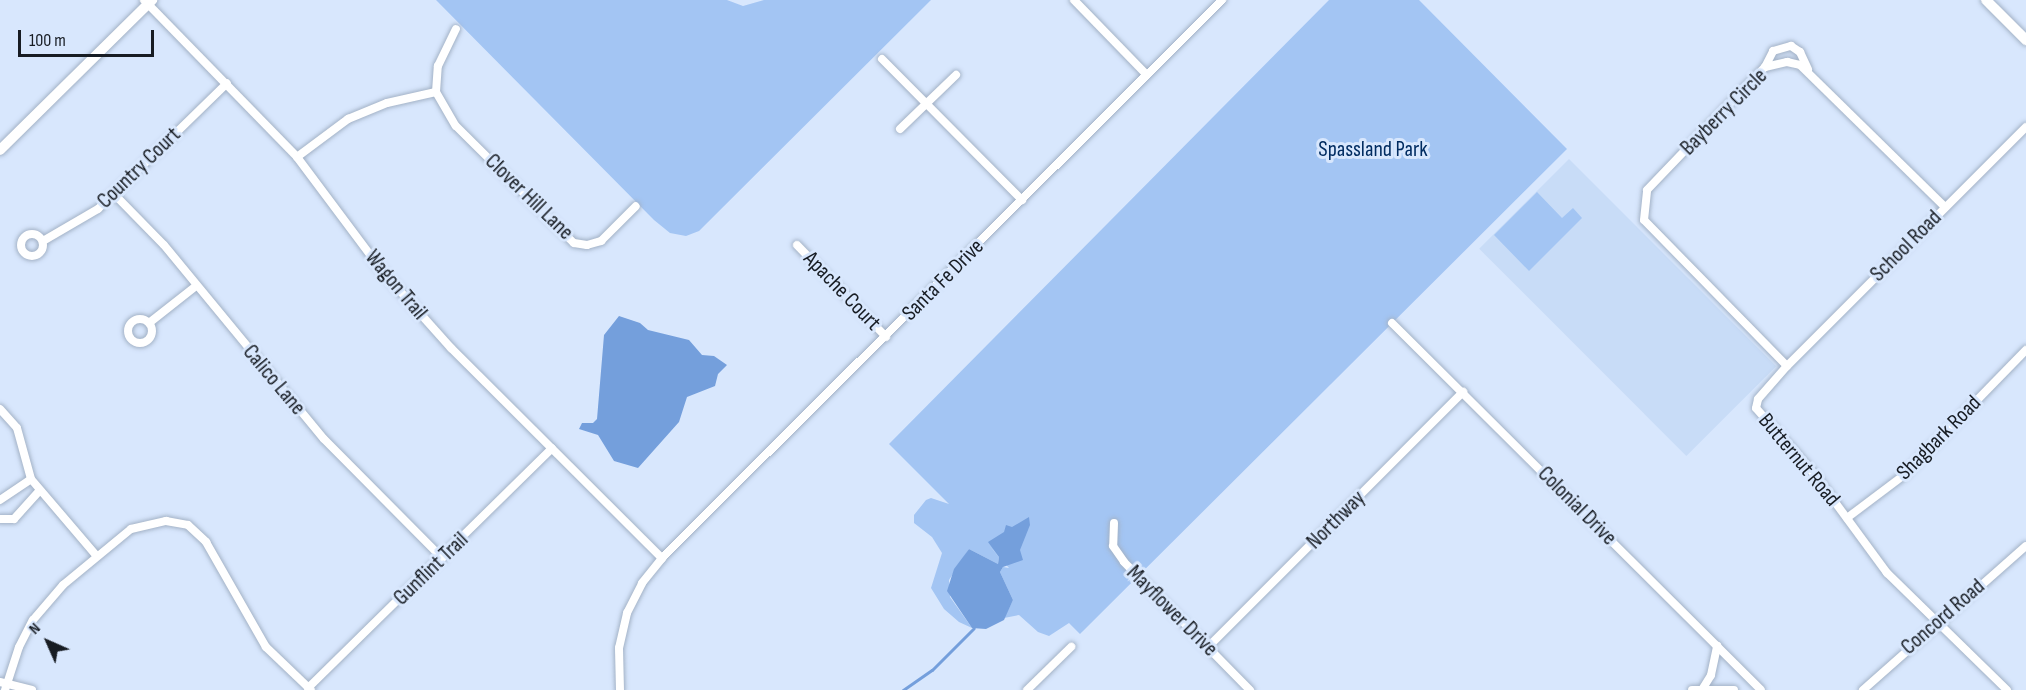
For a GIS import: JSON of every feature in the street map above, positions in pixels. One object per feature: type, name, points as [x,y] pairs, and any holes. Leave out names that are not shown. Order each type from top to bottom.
[{"type":"street","points":[[1074,0],[1146,74]]},
{"type":"street","name":"Santa Fe Drive","points":[[620,690],[619,648],[627,614],[642,583],[662,558],[1222,0]]},
{"type":"street","points":[[1986,0],[2026,40]]},
{"type":"street","points":[[0,150],[148,1]]},
{"type":"street","name":"Wagon Trail","points":[[148,1],[297,157],[383,272],[552,448],[662,558]]},
{"type":"street","points":[[297,157],[348,119],[387,103],[436,92],[438,66],[456,29]]},
{"type":"street","points":[[1765,67],[1773,51],[1791,46],[1804,56],[1809,72]]},
{"type":"street","points":[[882,58],[1022,200]]},
{"type":"street","name":"Bayberry Circle","points":[[1787,366],[1652,233],[1644,220],[1647,190],[1765,67],[1787,62],[1809,72],[1945,207]]},
{"type":"street","points":[[900,129],[956,75]]},
{"type":"street","name":"Country Court","points":[[43,242],[80,222],[114,194],[227,83]]},
{"type":"street","name":"Clover Hill Lane","points":[[436,92],[456,126],[574,243],[587,245],[601,241],[636,206]]},
{"type":"street","name":"School Road","points":[[1787,366],[2026,128]]},
{"type":"street","name":"Calico Lane","points":[[114,194],[164,245],[324,439],[442,558]]},
{"type":"street","name":"Apache Court","points":[[797,245],[886,337]]},
{"type":"street","points":[[149,323],[196,286]]},
{"type":"street","name":"Colonial Drive","points":[[1392,323],[1761,690]]},
{"type":"street","name":"Shagbark Road","points":[[1846,518],[1904,475],[2026,350]]},
{"type":"street","name":"Butternut Road","points":[[1787,366],[1758,399],[1756,408],[1815,475],[1887,573],[1938,620],[2007,690]]},
{"type":"street","name":"Northway","points":[[1208,647],[1463,392]]},
{"type":"street","points":[[0,409],[17,428],[31,479],[96,555]]},
{"type":"street","name":"Gunflint Trail","points":[[310,689],[552,448]]},
{"type":"street","points":[[0,500],[31,479]]},
{"type":"street","points":[[0,519],[14,519],[39,491]]},
{"type":"street","points":[[32,690],[4,685],[33,620],[96,555],[131,529],[165,521],[188,525],[222,565],[266,647],[310,689]]},
{"type":"street","name":"Mayflower Drive","points":[[1114,523],[1113,546],[1119,556],[1250,690]]},
{"type":"street","name":"Concord Road","points":[[1863,690],[1938,620],[2026,546]]},
{"type":"street","points":[[1703,688],[1711,675],[1717,646]]},
{"type":"street","points":[[1027,690],[1071,647]]},
{"type":"street","points":[[1692,690],[1703,688],[1734,690]]},
{"type":"shaded area","points":[[1569,159],[1776,366],[1686,456],[1479,249]]},
{"type":"shaded area","points":[[619,316],[640,323],[648,330],[689,340],[702,355],[714,356],[727,365],[718,374],[715,386],[687,397],[679,422],[638,468],[614,461],[598,435],[579,429],[582,423],[593,423],[597,419],[604,335]]},
{"type":"shaded area","points":[[1029,517],[1030,525],[1020,550],[1023,560],[1003,567],[1000,572],[1013,600],[1004,620],[986,629],[972,628],[947,591],[954,569],[969,549],[998,564],[999,557],[988,542],[1004,532],[1006,525],[1012,527]]},
{"type":"green space","points":[[436,0],[727,0],[743,6],[764,0],[931,0],[699,231],[686,236],[670,233],[654,220]]},
{"type":"green space","name":"Spassland Park","points":[[1329,0],[1419,0],[1567,149],[1080,634],[1069,623],[1049,636],[1038,632],[1019,615],[1004,618],[1013,600],[1000,572],[1003,567],[1009,568],[987,543],[999,557],[998,564],[969,549],[949,580],[950,597],[972,628],[959,622],[944,609],[931,588],[942,553],[932,537],[914,523],[914,515],[926,500],[931,498],[949,504],[889,444]]},
{"type":"green space","points":[[1537,192],[1562,218],[1573,208],[1582,218],[1529,271],[1494,235]]},
{"type":"waterway","points":[[903,690],[932,670],[974,628]]}]
